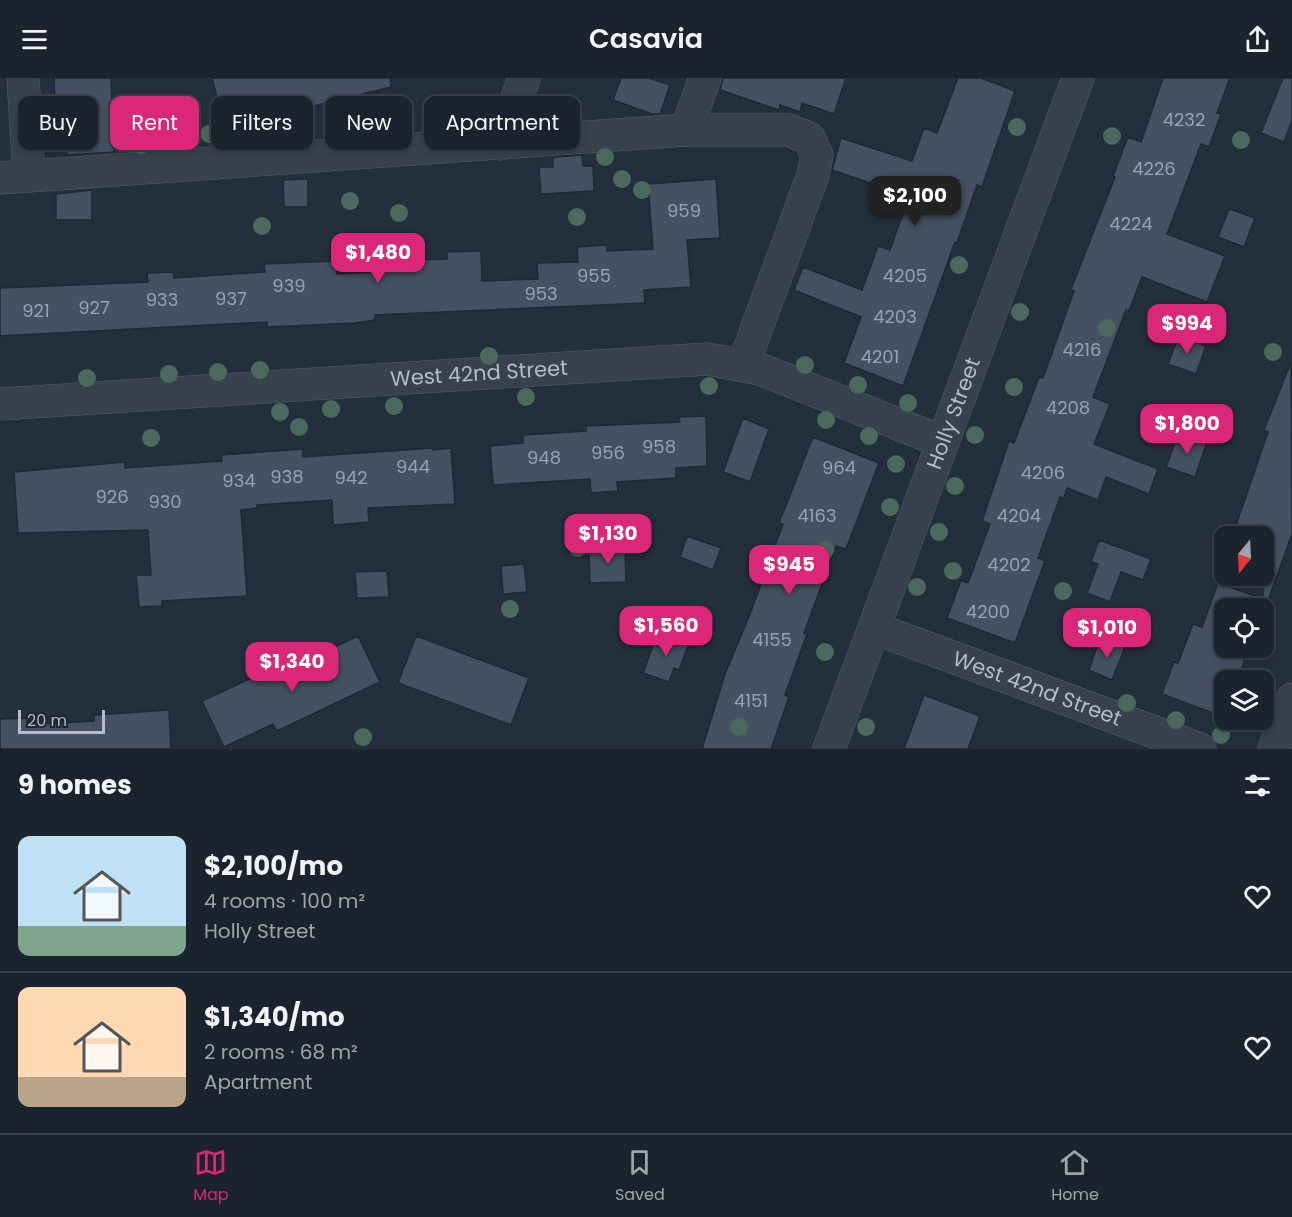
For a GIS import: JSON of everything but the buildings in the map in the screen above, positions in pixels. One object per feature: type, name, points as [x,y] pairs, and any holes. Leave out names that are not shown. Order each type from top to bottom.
[{"type":"street","points":[[23,78],[15,177],[424,149]]},
{"type":"street","points":[[517,96],[524,78]]},
{"type":"street","points":[[686,130],[705,78]]},
{"type":"street","name":"Holly Street","points":[[829,749],[1078,78]]},
{"type":"street","points":[[580,138],[686,130],[788,130],[809,138],[817,155],[813,175],[743,366]]},
{"type":"street","name":"West 42nd Street","points":[[0,404],[707,359],[760,369],[943,442]]},
{"type":"street","name":"West 42nd Street","points":[[874,628],[1200,749]]},
{"type":"street","points":[[1274,749],[1292,699]]}]
